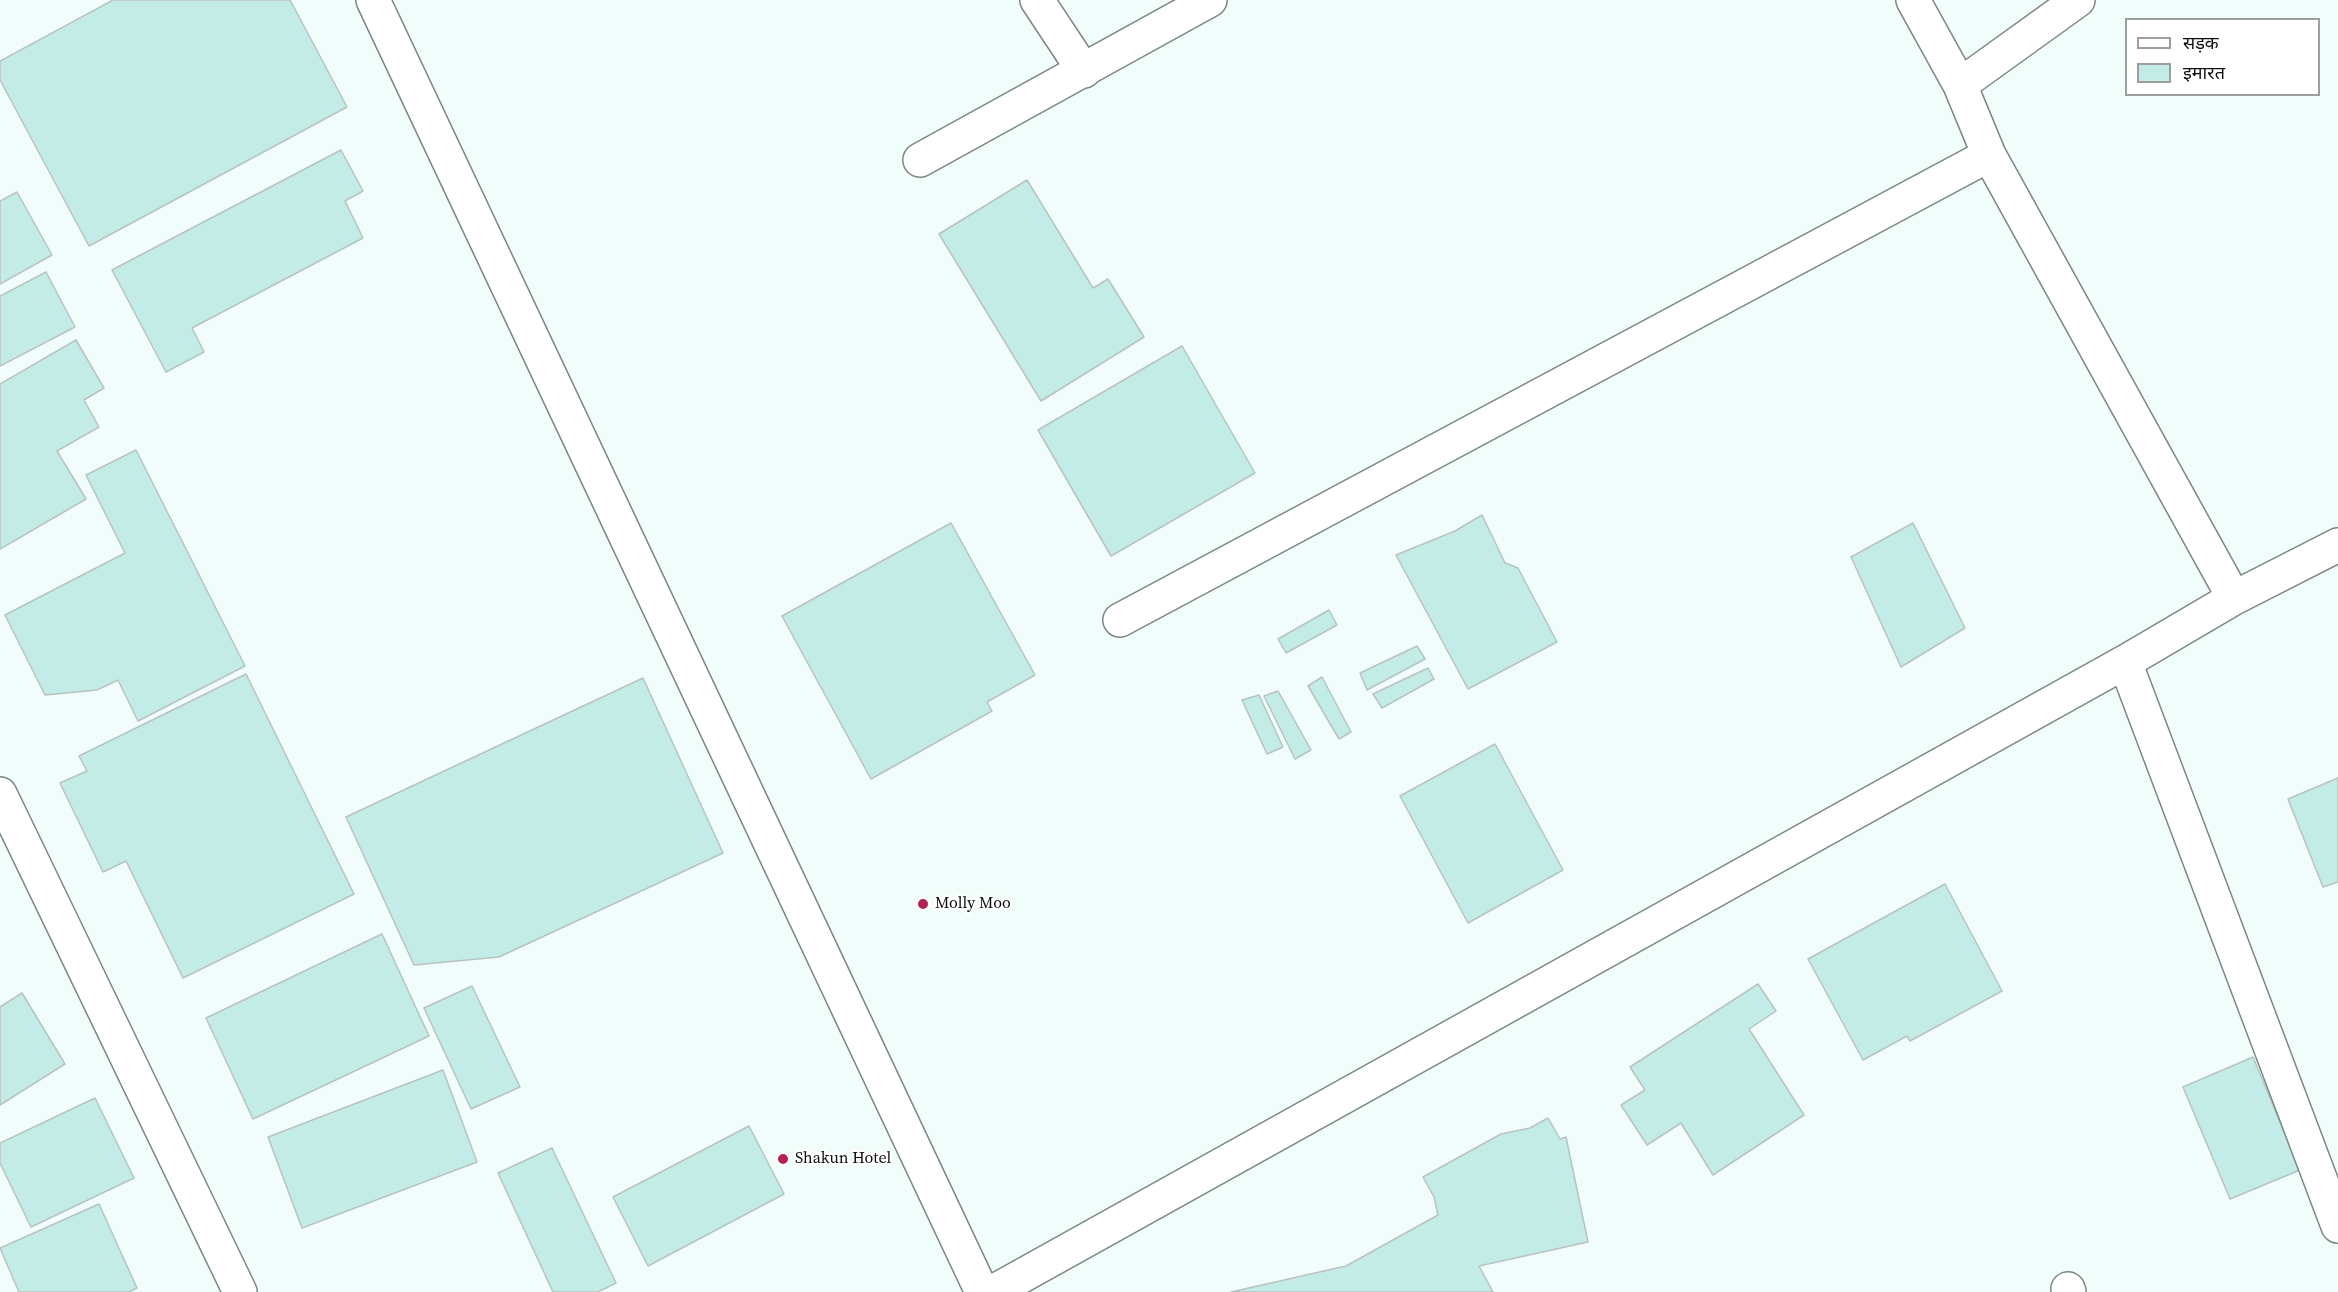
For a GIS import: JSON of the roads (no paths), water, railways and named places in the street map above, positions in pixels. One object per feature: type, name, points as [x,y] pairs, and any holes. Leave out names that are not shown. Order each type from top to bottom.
[{"type":"street","points":[[373,0],[982,1292]]},
{"type":"street","points":[[1036,0],[1084,71]]},
{"type":"street","points":[[920,159],[1210,0]]},
{"type":"street","points":[[1913,0],[1960,85],[1989,154],[2234,597]]},
{"type":"street","points":[[1960,85],[2078,0]]},
{"type":"street","points":[[1120,620],[1989,154]]},
{"type":"street","points":[[993,1292],[2125,662],[2234,597],[2338,545]]},
{"type":"street","points":[[2125,662],[2338,1226]]},
{"type":"street","points":[[0,794],[240,1292]]},
{"type":"place","name":"Molly Moo","points":[[923,904]]},
{"type":"place","name":"Shakun Hotel","points":[[783,1159]]}]
